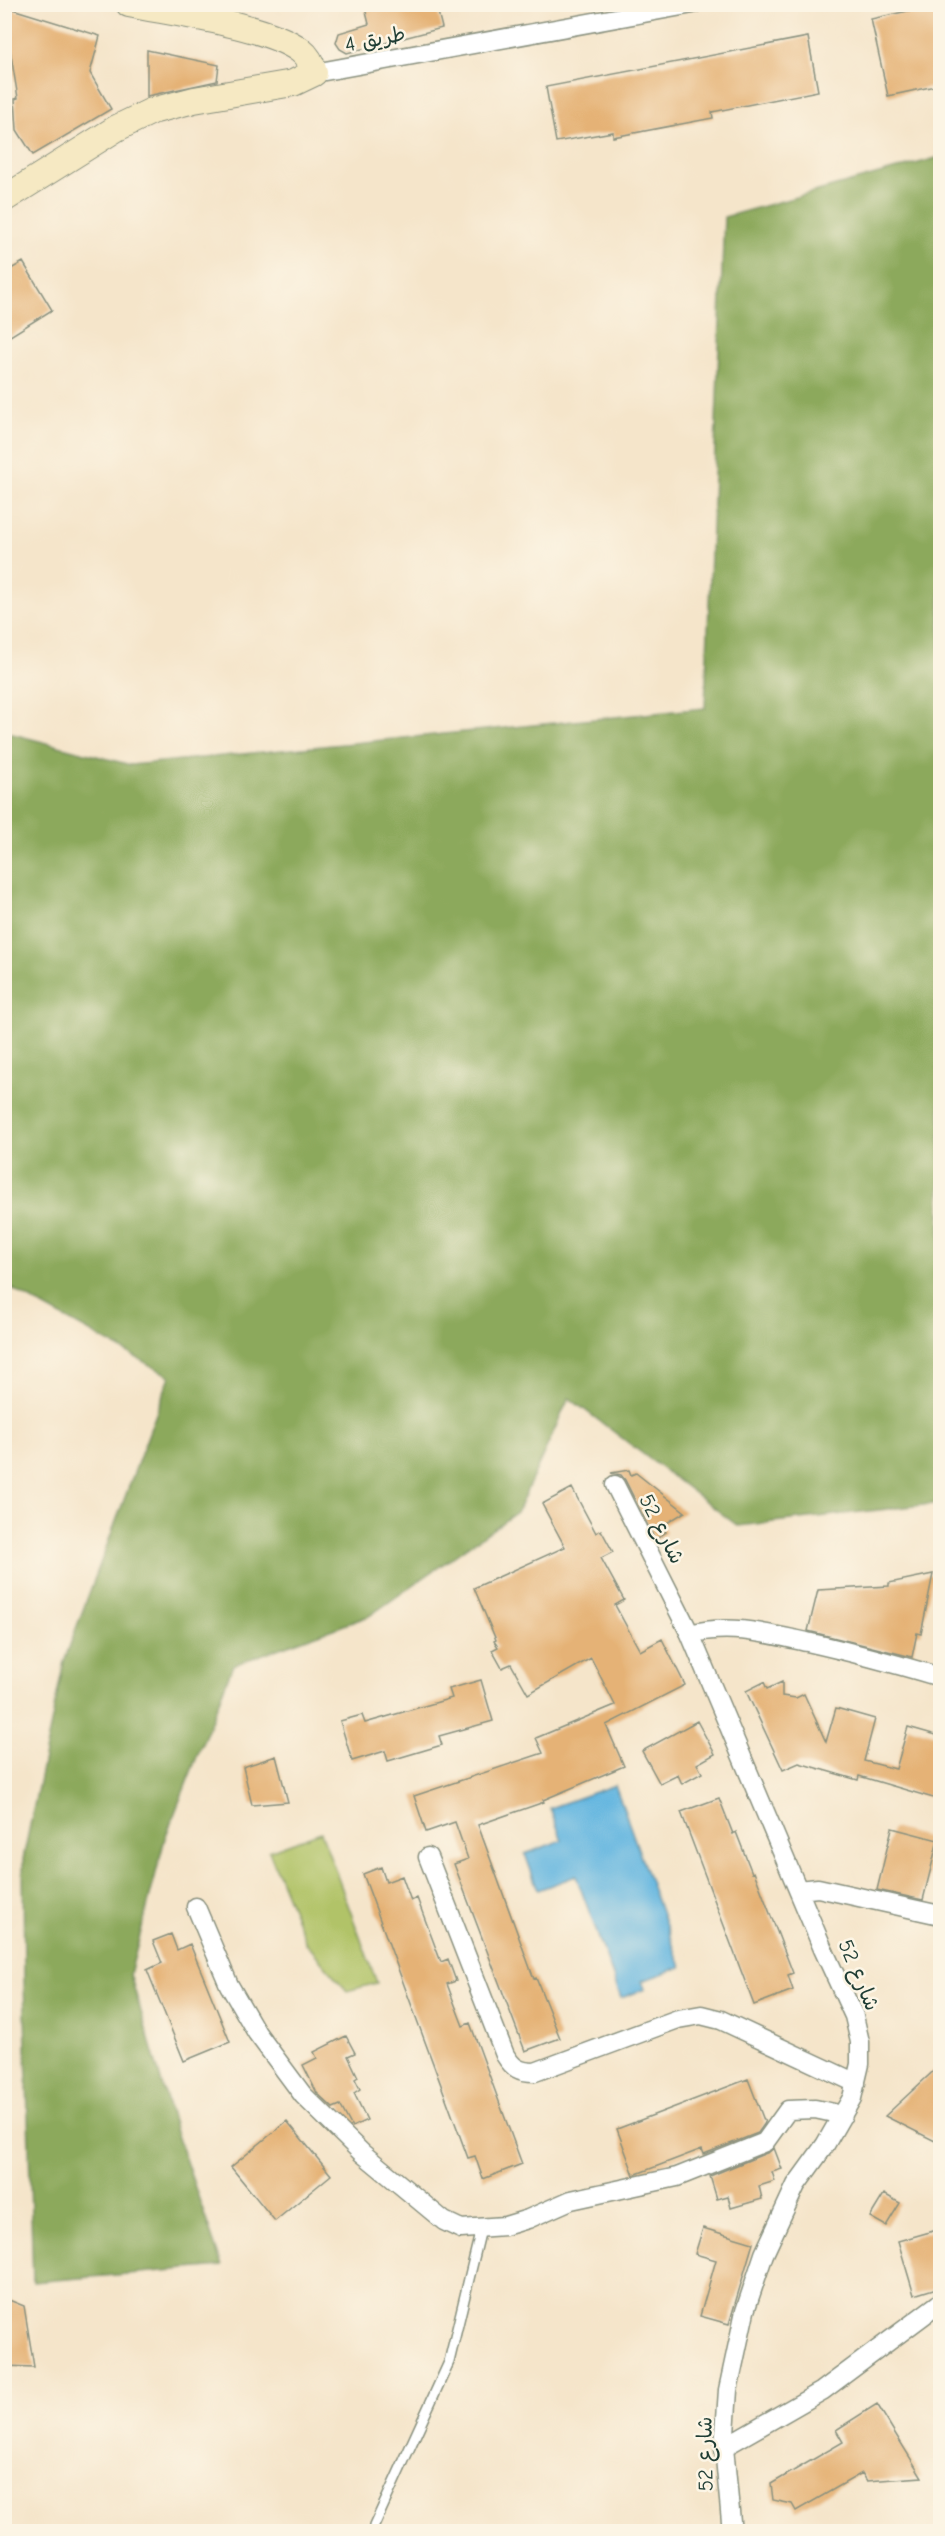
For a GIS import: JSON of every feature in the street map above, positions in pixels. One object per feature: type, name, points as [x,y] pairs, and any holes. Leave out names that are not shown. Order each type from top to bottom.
[{"type":"street","points":[[4,199],[117,128],[152,111],[194,100],[292,83],[314,73],[312,64],[300,50],[276,38],[240,27],[129,4]]},
{"type":"street","name":"طريق 4","points":[[314,73],[693,4]]},
{"type":"street","name":"شارع 52","points":[[615,1485],[690,1635],[854,2016],[860,2042],[860,2064],[852,2098],[796,2185],[764,2254],[745,2311],[728,2390],[724,2447],[732,2532]]},
{"type":"street","points":[[690,1635],[723,1628],[763,1633],[869,1656],[940,1677]]},
{"type":"street","points":[[428,1857],[505,2055],[513,2067],[523,2072],[535,2072],[678,2019],[701,2015],[731,2024],[856,2083]]},
{"type":"street","points":[[798,1890],[818,1888],[940,1915]]},
{"type":"street","points":[[196,1907],[229,1985],[257,2033],[303,2095],[362,2153],[444,2221],[462,2229],[505,2226],[528,2219],[571,2200],[677,2177],[765,2142],[788,2110],[815,2109],[843,2115]]},
{"type":"street","points":[[724,2447],[822,2391],[940,2303]]},
{"type":"lane","points":[[374,2526],[449,2361],[482,2229]]},
{"type":"green space","points":[[940,157],[940,1503],[738,1526],[569,1398],[517,1512],[369,1616],[233,1665],[165,1838],[130,1974],[176,2132],[222,2266],[33,2282],[24,1982],[23,1859],[64,1661],[170,1376],[5,1285],[5,732],[131,765],[705,708],[724,217]]},
{"type":"green space","points":[[321,1832],[377,1983],[347,1991],[306,1943],[269,1851]]},
{"type":"water","points":[[615,1785],[681,1967],[642,1981],[645,1989],[621,1998],[576,1876],[538,1890],[525,1854],[562,1840],[550,1808]]},
{"type":"building","points":[[377,4],[436,4],[442,28],[347,53],[340,49],[336,43],[339,33],[369,24],[365,8]]},
{"type":"building","points":[[940,4],[940,85],[888,96],[871,19]]},
{"type":"building","points":[[9,8],[100,36],[90,73],[111,109],[33,155],[17,130],[15,99],[18,98],[10,49],[4,47],[4,24]]},
{"type":"building","points":[[808,37],[818,91],[712,112],[713,118],[613,137],[613,132],[556,142],[546,87]]},
{"type":"building","points":[[147,50],[219,65],[217,81],[147,96]]},
{"type":"building","points":[[23,262],[52,310],[4,340],[4,273]]},
{"type":"building","points":[[629,1470],[631,1475],[636,1473],[685,1512],[662,1526],[666,1532],[655,1540],[625,1480],[621,1475],[611,1473]]},
{"type":"building","points":[[572,1488],[596,1533],[601,1530],[613,1552],[601,1558],[624,1600],[615,1605],[640,1651],[662,1639],[685,1685],[606,1725],[624,1766],[543,1800],[544,1802],[478,1825],[534,1979],[536,1978],[560,2038],[525,2051],[454,1864],[468,1859],[455,1822],[426,1832],[414,1796],[543,1753],[536,1738],[615,1705],[591,1658],[528,1694],[511,1664],[502,1668],[492,1650],[498,1647],[494,1641],[496,1640],[474,1588],[565,1547],[542,1504]]},
{"type":"building","points":[[933,1574],[921,1634],[917,1633],[912,1657],[808,1631],[818,1590],[889,1586],[889,1583]]},
{"type":"building","points":[[481,1680],[493,1721],[439,1736],[442,1745],[388,1761],[385,1751],[352,1761],[340,1721],[362,1715],[365,1723],[452,1698],[449,1689]]},
{"type":"building","points":[[764,1682],[767,1689],[782,1682],[782,1696],[796,1698],[804,1694],[826,1742],[836,1708],[875,1719],[864,1761],[896,1769],[908,1727],[940,1736],[940,1800],[859,1776],[858,1780],[799,1763],[783,1770],[746,1691]]},
{"type":"building","points":[[697,1721],[715,1754],[697,1764],[702,1773],[682,1784],[678,1775],[660,1784],[642,1751]]},
{"type":"building","points":[[276,1756],[288,1802],[252,1805],[243,1767]]},
{"type":"building","points":[[719,1798],[733,1834],[736,1832],[752,1873],[754,1872],[793,1973],[788,1975],[793,1990],[754,2005],[681,1812]]},
{"type":"building","points":[[892,1828],[938,1840],[923,1900],[877,1890]]},
{"type":"building","points":[[381,1867],[386,1882],[402,1876],[411,1901],[417,1898],[441,1962],[448,1959],[456,1981],[447,1984],[463,2026],[470,2023],[522,2164],[483,2179],[475,2156],[468,2158],[363,1874]]},
{"type":"building","points":[[171,1934],[177,1950],[190,1944],[230,2042],[184,2061],[147,1970],[162,1963],[153,1941]]},
{"type":"building","points":[[346,2036],[355,2053],[348,2056],[358,2077],[355,2079],[360,2089],[354,2093],[367,2120],[352,2127],[340,2105],[333,2108],[317,2093],[303,2065],[317,2058],[314,2052]]},
{"type":"building","points":[[940,2065],[940,2131],[935,2141],[885,2116]]},
{"type":"building","points":[[748,2079],[765,2123],[758,2133],[704,2154],[702,2149],[634,2175],[617,2129]]},
{"type":"building","points":[[287,2121],[331,2175],[275,2221],[231,2167]]},
{"type":"building","points":[[774,2148],[782,2169],[772,2172],[775,2181],[759,2186],[762,2199],[731,2208],[728,2196],[717,2199],[710,2176]]},
{"type":"building","points":[[884,2194],[900,2203],[886,2226],[870,2217]]},
{"type":"building","points":[[703,2228],[753,2243],[729,2324],[700,2316],[716,2260],[695,2254]]},
{"type":"building","points":[[937,2230],[940,2242],[940,2287],[914,2295],[898,2241]]},
{"type":"building","points":[[4,2298],[24,2306],[34,2367],[4,2366]]},
{"type":"building","points":[[877,2404],[922,2477],[867,2481],[862,2473],[796,2511],[792,2504],[773,2500],[771,2484],[843,2442],[836,2430]]}]
